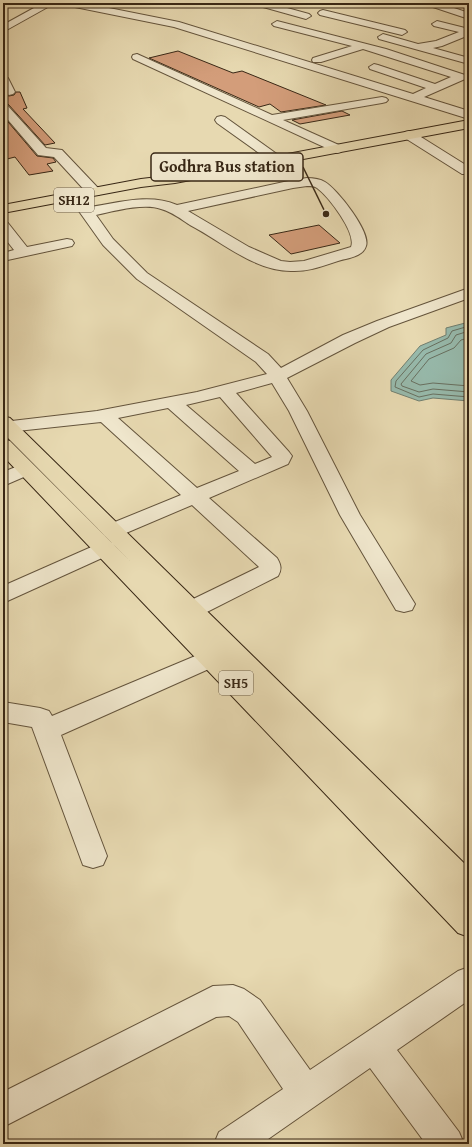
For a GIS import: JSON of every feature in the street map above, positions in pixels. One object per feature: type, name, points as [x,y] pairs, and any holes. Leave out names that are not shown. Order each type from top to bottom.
[{"type":"main road","name":"SH12","points":[[3,209],[469,124]]},
{"type":"main road","name":"SH12","points":[[3,213],[82,206],[157,182]]},
{"type":"main road","name":"SH5","points":[[5,431],[26,469],[191,610],[469,887]]},
{"type":"main road","name":"SH5","points":[[5,431],[108,540],[212,658],[469,922]]},
{"type":"street","points":[[3,29],[50,3]]},
{"type":"street","points":[[70,3],[176,24],[469,115]]},
{"type":"street","points":[[92,7],[106,3]]},
{"type":"street","points":[[259,3],[469,61]]},
{"type":"street","points":[[430,3],[469,16]]},
{"type":"street","points":[[283,10],[296,5]]},
{"type":"street","points":[[310,17],[338,8]]},
{"type":"street","points":[[323,13],[462,48]]},
{"type":"street","points":[[277,24],[363,46],[461,77],[413,98]]},
{"type":"street","points":[[437,24],[469,32]]},
{"type":"street","points":[[418,46],[442,42],[469,32]]},
{"type":"street","points":[[317,60],[363,46]]},
{"type":"street","points":[[137,57],[273,118],[337,149]]},
{"type":"street","points":[[374,67],[436,88]]},
{"type":"street","points":[[366,83],[392,73]]},
{"type":"street","points":[[3,78],[9,92]]},
{"type":"street","points":[[273,118],[382,100]]},
{"type":"street","points":[[3,107],[42,152],[58,153],[94,192]]},
{"type":"street","points":[[221,120],[277,160]]},
{"type":"street","points":[[409,136],[467,171]]},
{"type":"street","points":[[82,206],[158,204],[174,210],[262,260],[277,266],[302,266],[349,254],[360,246],[354,225],[331,194],[321,185],[316,183],[308,182],[293,184],[174,210]]},
{"type":"street","points":[[82,206],[108,242],[142,276],[262,358],[271,366],[298,411],[350,515],[404,604]]},
{"type":"street","points":[[3,226],[23,252]]},
{"type":"street","points":[[3,257],[67,242]]},
{"type":"street","points":[[5,431],[105,416],[224,390],[276,376],[348,338],[469,293]]},
{"type":"street","points":[[3,595],[194,496],[281,460],[282,456],[224,390]]},
{"type":"street","points":[[172,402],[252,472]]},
{"type":"street","points":[[105,416],[269,563],[270,571],[266,574],[191,610]]},
{"type":"street","points":[[3,480],[26,469]]},
{"type":"street","points":[[46,730],[212,658]]},
{"type":"street","points":[[3,712],[40,718],[46,730],[93,856]]},
{"type":"street","points":[[231,1144],[469,982]]},
{"type":"street","points":[[3,1110],[213,1002],[233,1000],[248,1011],[306,1093]]},
{"type":"street","points":[[374,1046],[447,1144]]},
{"type":"water","points":[[469,322],[469,401],[433,398],[419,401],[391,391],[391,380],[420,346],[446,335],[446,328]]},
{"type":"building","points":[[178,51],[233,73],[242,71],[326,105],[281,112],[270,104],[259,107],[149,58]]},
{"type":"building","points":[[16,92],[20,92],[27,108],[23,109],[55,143],[45,145],[8,104],[3,103],[3,94],[9,96],[14,95]]},
{"type":"building","points":[[342,111],[350,115],[300,124],[292,120]]},
{"type":"building","points":[[3,116],[37,156],[53,158],[56,162],[47,164],[53,171],[29,175],[15,157],[3,160]]},
{"type":"building","points":[[319,225],[340,243],[291,254],[269,235]]},
{"type":"place","name":"Godhra Bus station","points":[[326,214]]}]
